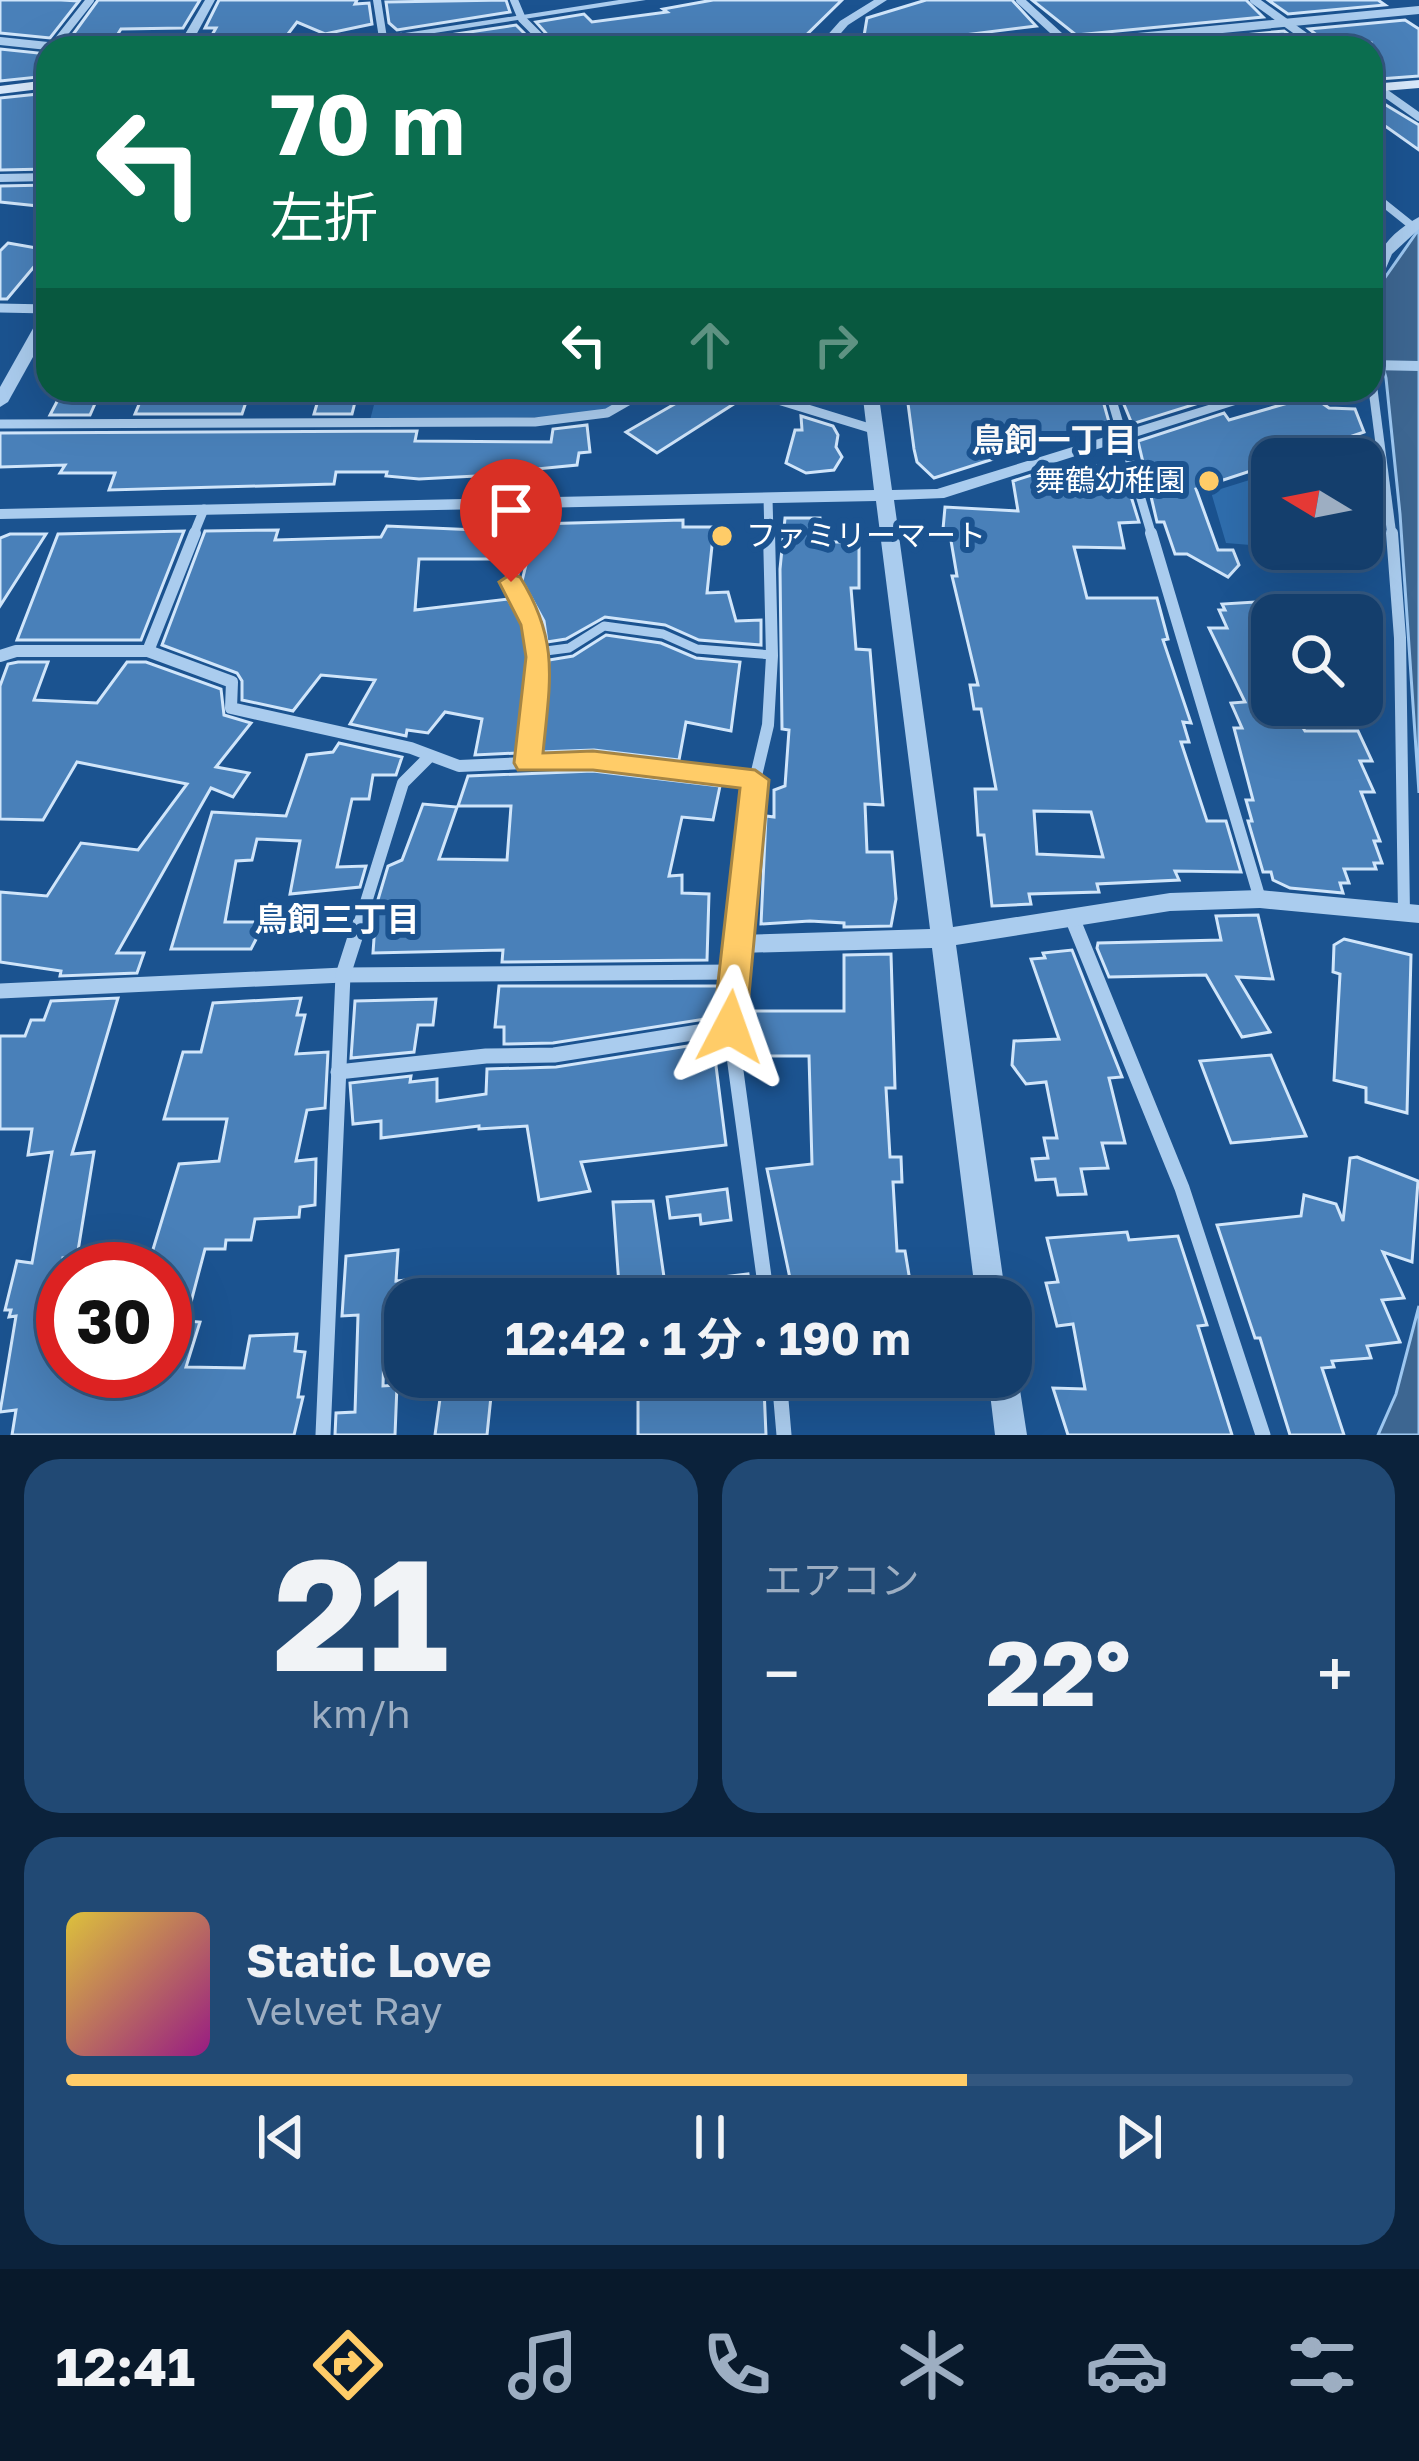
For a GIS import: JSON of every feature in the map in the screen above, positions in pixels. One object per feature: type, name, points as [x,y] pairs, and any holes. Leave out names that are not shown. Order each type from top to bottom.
[{"type":"main road","points":[[1383,86],[1419,84]]},
{"type":"main road","points":[[0,90],[36,86]]},
{"type":"street","points":[[61,36],[90,0]]},
{"type":"street","points":[[190,36],[210,0]]},
{"type":"street","points":[[377,0],[383,36]]},
{"type":"street","points":[[514,0],[522,19],[539,36]]},
{"type":"street","points":[[400,36],[641,0]]},
{"type":"street","points":[[833,36],[844,23],[882,0]]},
{"type":"street","points":[[1020,0],[1059,36]]},
{"type":"street","points":[[1254,0],[1305,36]]},
{"type":"street","points":[[1164,36],[1419,10],[1404,0]]},
{"type":"street","points":[[0,41],[36,45]]},
{"type":"street","points":[[1383,93],[1419,117]]},
{"type":"street","points":[[0,178],[36,177]]},
{"type":"street","points":[[1383,201],[1415,223],[1383,257]]},
{"type":"street","points":[[0,308],[36,311]]},
{"type":"street","points":[[0,402],[36,334]]},
{"type":"street","points":[[1383,368],[1419,366]]},
{"type":"street","points":[[0,424],[535,422],[607,413],[626,402]]},
{"type":"street","points":[[785,402],[875,430]]},
{"type":"street","points":[[872,402],[988,1278]]},
{"type":"street","points":[[1113,402],[1260,899]]},
{"type":"street","points":[[0,514],[938,494],[1235,402]]},
{"type":"street","points":[[740,944],[944,938],[1170,902],[1260,899],[1411,914],[1400,638],[1377,402]]},
{"type":"street","points":[[764,1278],[730,1027],[755,780],[768,725],[772,655],[767,498]]},
{"type":"street","points":[[528,763],[538,652],[534,625],[511,582],[533,503]]},
{"type":"street","points":[[148,651],[204,509]]},
{"type":"street","points":[[0,656],[16,651],[148,651],[232,682],[231,708],[459,766],[593,760],[755,780]]},
{"type":"street","points":[[323,1435],[343,975],[403,784],[430,756]]},
{"type":"street","points":[[1073,919],[1182,1188],[1263,1435]]},
{"type":"street","points":[[0,991],[343,975],[733,972]]},
{"type":"street","points":[[338,1072],[486,1056],[554,1055],[730,1027]]},
{"type":"street","points":[[780,1398],[784,1435]]},
{"type":"street","points":[[1006,1398],[1011,1435]]},
{"type":"lane","points":[[538,652],[569,648],[604,626],[663,634],[697,649],[772,655]]},
{"type":"shaded area","points":[[1419,229],[1419,793],[1400,514],[1383,367],[1384,279]]},
{"type":"shaded area","points":[[375,402],[619,402],[606,410],[551,417],[370,420]]},
{"type":"shaded area","points":[[1251,480],[1251,545],[1226,543],[1211,492]]},
{"type":"shaded area","points":[[1419,1306],[1419,1435],[1378,1435],[1396,1394]]},
{"type":"building","points":[[0,0],[79,1],[52,36],[0,33]]},
{"type":"building","points":[[98,0],[200,0],[183,28],[72,36]]},
{"type":"building","points":[[219,0],[357,0],[355,4],[369,3],[372,24],[325,34],[297,22],[286,36],[211,36],[216,28],[205,28]]},
{"type":"building","points":[[506,0],[510,12],[397,30],[389,23],[386,2]]},
{"type":"building","points":[[713,0],[842,0],[805,36],[548,36],[536,22],[584,14],[592,22],[667,12],[663,9]]},
{"type":"building","points":[[926,0],[1012,0],[1036,26],[956,36],[864,36],[867,18]]},
{"type":"building","points":[[1032,0],[1246,0],[1263,17],[1076,35]]},
{"type":"building","points":[[1268,0],[1378,0],[1385,5],[1288,14]]},
{"type":"building","points":[[1405,20],[1419,29],[1419,76],[1383,79],[1383,36],[1318,36],[1309,29]]},
{"type":"building","points":[[516,25],[527,36],[443,36]]},
{"type":"building","points":[[1284,31],[1291,36],[1233,36]]},
{"type":"building","points":[[0,49],[36,53],[36,77],[0,81]]},
{"type":"building","points":[[36,94],[36,169],[0,170],[0,98]]},
{"type":"building","points":[[1383,103],[1419,125],[1419,150],[1383,124]]},
{"type":"building","points":[[36,185],[36,206],[0,202],[0,186]]},
{"type":"building","points":[[8,243],[36,248],[36,264],[7,299],[0,299],[0,251]]},
{"type":"building","points":[[57,402],[96,402],[90,415],[50,415]]},
{"type":"building","points":[[140,402],[246,402],[242,414],[135,414]]},
{"type":"building","points":[[318,402],[355,402],[352,414],[314,414]]},
{"type":"building","points":[[678,402],[737,402],[657,453],[626,432]]},
{"type":"building","points":[[908,402],[1103,402],[1109,422],[934,478],[917,462]]},
{"type":"building","points":[[1123,402],[1202,402],[1132,424]]},
{"type":"building","points":[[1291,402],[1320,402],[1329,408],[1355,409],[1364,432],[1347,438],[1251,438],[1251,471],[1196,489],[1218,550],[1233,550],[1239,565],[1228,577],[1187,554],[1175,554],[1164,522],[1157,522],[1138,441],[1224,413],[1229,420]]},
{"type":"building","points":[[801,416],[833,426],[842,457],[834,470],[806,473],[786,463],[795,430],[802,430]]},
{"type":"building","points":[[587,425],[590,452],[579,453],[577,465],[536,469],[536,473],[419,479],[386,476],[387,472],[336,472],[334,484],[109,490],[115,473],[60,473],[65,465],[0,467],[0,433],[417,431],[415,441],[551,442],[553,429]]},
{"type":"building","points":[[1103,466],[1107,477],[1125,477],[1139,522],[1119,523],[1124,548],[1074,547],[1087,598],[1157,598],[1168,639],[1163,640],[1191,723],[1183,722],[1189,742],[1181,742],[1207,821],[1226,821],[1241,872],[1175,871],[1179,880],[1097,884],[1099,892],[1029,894],[1031,904],[992,906],[984,835],[978,835],[975,789],[996,789],[981,709],[974,709],[970,685],[978,685],[952,576],[957,576],[949,529],[943,529],[945,507],[1018,511],[1013,481],[1057,467]],"holes":[[[1034,811],[1091,812],[1103,857],[1037,854]]]},
{"type":"building","points":[[785,518],[820,518],[821,542],[859,542],[859,588],[851,588],[856,649],[870,650],[883,805],[865,804],[867,852],[892,852],[896,899],[891,926],[844,927],[844,923],[810,921],[761,924],[766,816],[774,817],[774,790],[785,786],[789,730],[782,729],[780,569]]},
{"type":"building","points":[[683,520],[683,527],[714,527],[707,593],[728,592],[736,621],[761,620],[761,645],[699,640],[665,625],[605,617],[566,639],[547,642],[544,621],[522,581],[536,524]]},
{"type":"building","points":[[489,524],[518,524],[507,559],[419,559],[415,610],[508,599],[524,628],[528,657],[518,753],[475,755],[482,719],[445,712],[428,733],[407,730],[406,736],[350,724],[375,680],[321,675],[293,711],[242,700],[237,673],[162,645],[205,531],[278,530],[275,540],[381,537],[387,526],[477,530]]},
{"type":"building","points":[[184,531],[141,640],[17,640],[58,534]]},
{"type":"building","points":[[46,534],[0,606],[0,538]]},
{"type":"building","points":[[1251,602],[1251,726],[1358,731],[1372,761],[1360,761],[1374,792],[1361,792],[1380,841],[1374,841],[1382,863],[1374,863],[1376,869],[1344,869],[1349,883],[1340,883],[1343,893],[1290,888],[1273,880],[1271,872],[1263,872],[1248,821],[1252,821],[1246,800],[1253,800],[1234,728],[1242,728],[1231,703],[1245,702],[1209,628],[1227,628],[1219,610],[1225,610],[1222,604]]},
{"type":"building","points":[[606,635],[661,643],[696,658],[740,662],[731,731],[686,722],[679,760],[594,750],[540,752],[549,660],[573,656]]},
{"type":"building","points":[[48,662],[34,700],[97,703],[127,662],[146,662],[221,689],[224,715],[251,723],[216,767],[249,773],[233,797],[211,788],[117,953],[144,953],[137,973],[60,976],[61,971],[0,962],[0,892],[47,896],[81,843],[138,850],[187,784],[77,762],[43,820],[0,819],[0,686],[8,664]]},
{"type":"building","points":[[339,743],[402,757],[396,775],[373,775],[369,799],[352,799],[337,867],[366,866],[360,887],[290,894],[300,841],[257,839],[252,860],[236,861],[225,922],[265,922],[251,949],[171,949],[212,812],[286,816],[307,755],[333,752]]},
{"type":"building","points":[[593,771],[720,786],[713,820],[682,817],[669,876],[682,875],[682,893],[709,894],[707,960],[502,962],[503,950],[373,953],[375,924],[371,923],[388,866],[402,860],[423,804],[457,807],[439,859],[507,860],[511,806],[458,806],[468,776]]},
{"type":"building","points":[[1258,915],[1273,979],[1237,977],[1270,1032],[1242,1037],[1206,975],[1109,977],[1097,948],[1098,943],[1221,940],[1216,916]]},
{"type":"building","points":[[1344,939],[1411,955],[1407,1113],[1366,1102],[1366,1088],[1334,1080],[1340,974],[1333,972],[1334,945]]},
{"type":"building","points":[[1072,950],[1122,1077],[1109,1078],[1125,1143],[1102,1143],[1108,1168],[1081,1169],[1086,1194],[1058,1195],[1055,1179],[1036,1180],[1032,1159],[1048,1158],[1044,1138],[1057,1138],[1046,1082],[1026,1084],[1012,1065],[1014,1041],[1059,1039],[1031,959]]},
{"type":"building","points":[[891,954],[895,1088],[886,1088],[890,1157],[901,1157],[902,1182],[893,1182],[897,1251],[905,1251],[910,1278],[790,1278],[767,1169],[812,1164],[809,1056],[755,1056],[755,1011],[844,1011],[844,955]]},
{"type":"building","points":[[499,986],[720,986],[718,1017],[553,1043],[504,1044],[504,1027],[495,1027]]},
{"type":"building","points":[[118,998],[72,1154],[94,1152],[79,1242],[36,1242],[36,1398],[192,1398],[192,1367],[244,1368],[250,1336],[297,1334],[295,1351],[305,1352],[298,1397],[303,1397],[294,1435],[12,1435],[16,1410],[0,1412],[16,1316],[9,1317],[11,1310],[5,1310],[17,1261],[32,1263],[52,1152],[28,1155],[32,1129],[0,1129],[0,1036],[25,1036],[31,1020],[44,1020],[51,1001]]},
{"type":"building","points":[[301,998],[297,1015],[305,1015],[296,1054],[328,1052],[325,1108],[307,1110],[296,1161],[316,1159],[315,1205],[300,1207],[299,1217],[255,1219],[251,1240],[226,1240],[225,1249],[205,1249],[192,1298],[192,1242],[155,1242],[179,1164],[219,1161],[227,1119],[164,1119],[183,1052],[201,1052],[213,1003]]},
{"type":"building","points":[[436,999],[433,1025],[418,1025],[414,1052],[351,1058],[355,1001]]},
{"type":"building","points":[[713,1042],[726,1145],[581,1162],[590,1191],[539,1200],[527,1126],[479,1126],[381,1138],[381,1121],[353,1124],[350,1083],[411,1076],[410,1082],[437,1079],[437,1101],[486,1094],[487,1069],[556,1067]]},
{"type":"building","points":[[1271,1055],[1306,1136],[1231,1143],[1200,1061]]},
{"type":"building","points":[[1350,1158],[1418,1181],[1412,1262],[1383,1252],[1404,1298],[1382,1300],[1400,1342],[1367,1346],[1371,1358],[1332,1361],[1334,1367],[1322,1368],[1344,1435],[1290,1435],[1217,1225],[1301,1216],[1304,1195],[1336,1204],[1343,1221]]},
{"type":"building","points":[[727,1189],[731,1220],[701,1224],[700,1215],[670,1218],[667,1197]]},
{"type":"building","points":[[653,1201],[664,1278],[618,1278],[613,1202]]},
{"type":"building","points":[[1127,1232],[1129,1240],[1178,1236],[1207,1325],[1198,1326],[1232,1435],[1068,1435],[1053,1388],[1085,1389],[1073,1324],[1057,1326],[1046,1283],[1058,1282],[1047,1238]]},
{"type":"building","points":[[398,1250],[396,1278],[384,1278],[383,1386],[384,1398],[396,1398],[395,1435],[335,1435],[336,1413],[355,1412],[358,1315],[342,1316],[346,1256]]},
{"type":"building","points":[[192,1321],[200,1322],[192,1348]]},
{"type":"building","points":[[440,1398],[491,1398],[487,1435],[435,1435]]},
{"type":"building","points":[[638,1398],[764,1398],[766,1435],[638,1435]]},
{"type":"place","name":"舞鶴幼稚園","points":[[1209,481]]},
{"type":"place","name":"ファミリーマート","points":[[722,536]]},
{"type":"district","name":"鳥飼一丁目","points":[[1054,440]]},
{"type":"district","name":"鳥飼三丁目","points":[[337,919]]},
{"type":"route","points":[[511,582],[534,625],[539,657],[528,763],[593,760],[755,780],[730,1027]]}]
